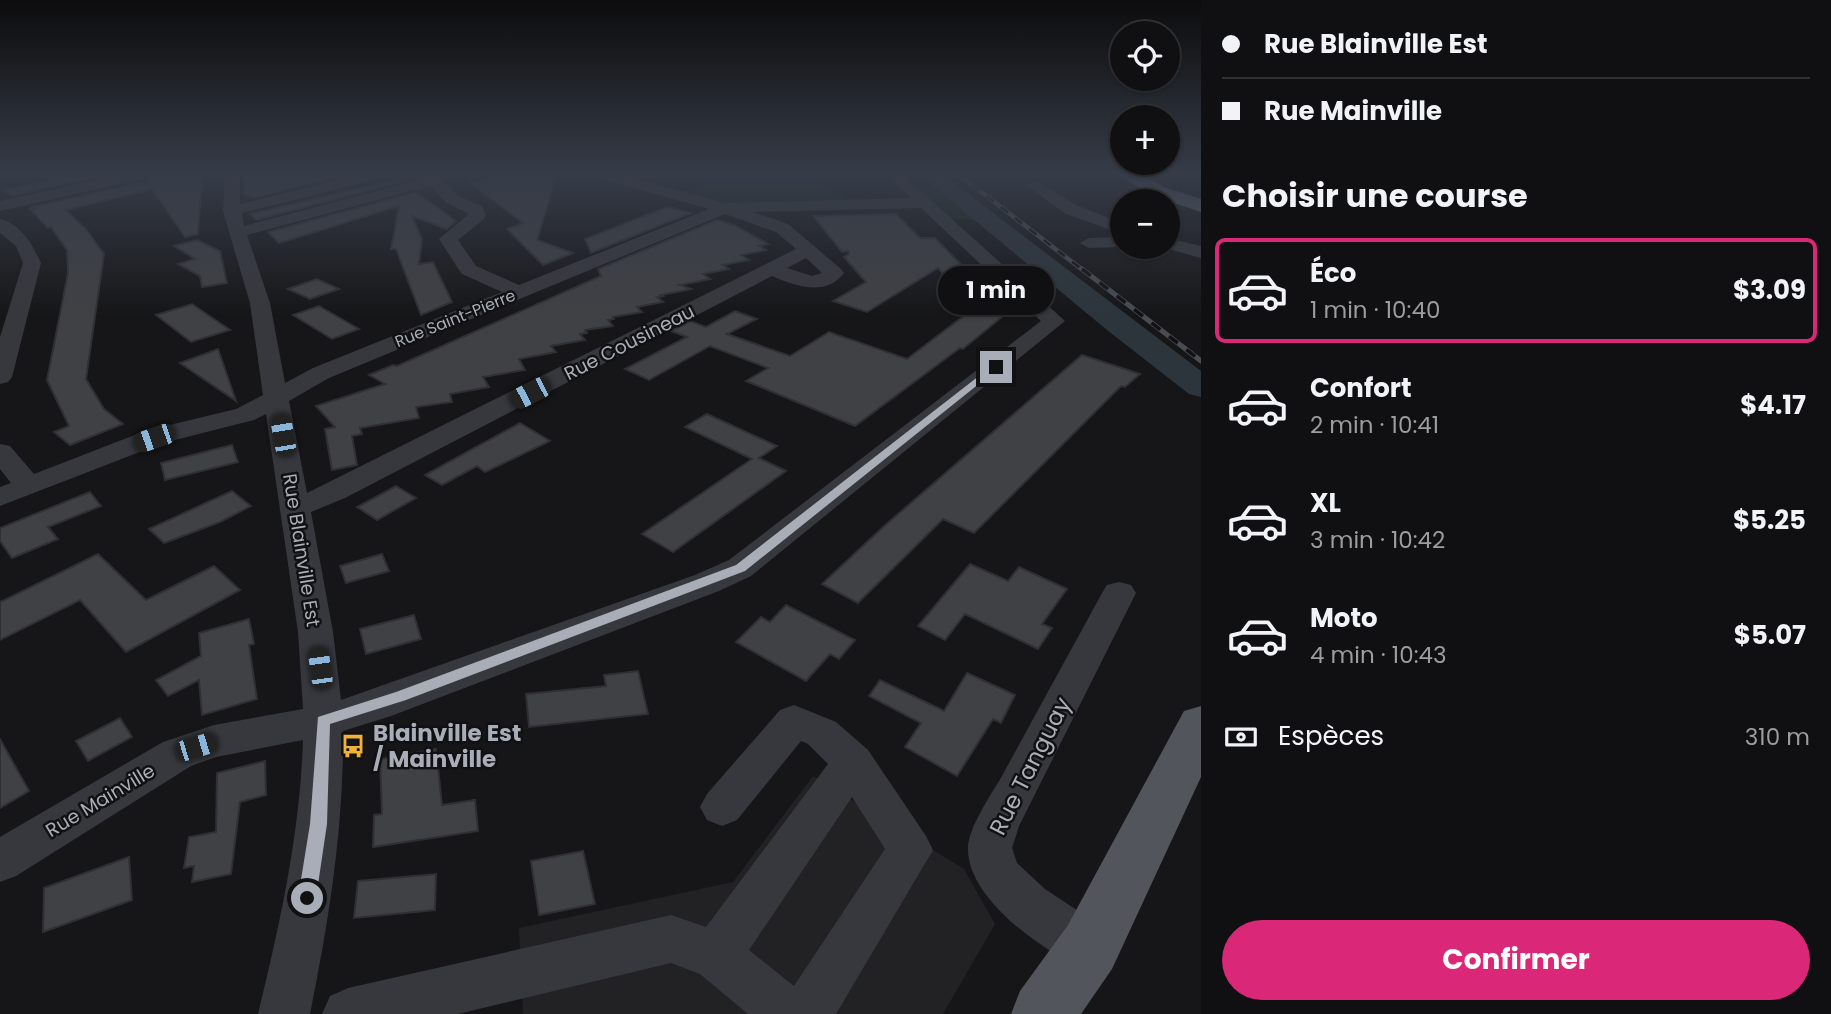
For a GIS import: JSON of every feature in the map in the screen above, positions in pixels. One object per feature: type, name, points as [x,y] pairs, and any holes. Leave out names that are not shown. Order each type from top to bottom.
[{"type":"main road","points":[[1068,1014],[1090,947],[1201,725]]},
{"type":"main road","points":[[1043,1014],[1090,947]]},
{"type":"street","points":[[470,221],[448,239],[469,270],[519,292]]},
{"type":"street","name":"Rue Saint-Pierre","points":[[0,497],[154,438],[244,415],[321,373],[692,221]]},
{"type":"street","points":[[763,221],[782,228],[834,273],[829,279],[813,282],[772,269]]},
{"type":"street","name":"Rue Mainville","points":[[0,861],[177,754],[241,735],[323,721],[389,701],[740,568],[1054,321],[945,221]]},
{"type":"street","name":"Rue Blainville Est","points":[[234,222],[256,288],[296,507],[320,668],[323,721],[321,789],[315,849],[284,1014]]},
{"type":"street","points":[[0,224],[24,244],[32,262],[0,377]]},
{"type":"street","points":[[1089,243],[1110,243]]},
{"type":"street","points":[[1180,246],[1201,252]]},
{"type":"street","name":"Rue Cousineau","points":[[296,507],[335,492],[808,250]]},
{"type":"street","points":[[0,452],[29,486]]},
{"type":"street","name":"Rue Tanguay","points":[[1090,947],[1021,900],[995,868],[990,848],[999,822],[1119,593]]},
{"type":"street","points":[[722,807],[794,721],[822,733],[853,762],[910,850],[806,1014]]},
{"type":"street","points":[[716,955],[853,762]]},
{"type":"street","points":[[348,1014],[449,1003],[671,939],[716,955],[788,1014]]},
{"type":"shaded area","points":[[813,776],[964,869],[995,924],[943,1014],[523,1014],[519,928],[733,882]]},
{"type":"building","points":[[42,221],[78,221],[104,254],[86,379],[104,409],[123,424],[70,445],[54,432],[69,426],[47,380],[68,273],[67,250],[51,227],[48,228]]},
{"type":"building","points":[[174,221],[199,221],[198,234],[185,237]]},
{"type":"building","points":[[308,221],[349,221],[279,243],[268,232]]},
{"type":"building","points":[[396,221],[414,221],[422,239],[419,264],[433,262],[452,302],[421,315],[396,249],[391,249]]},
{"type":"building","points":[[426,221],[456,221],[447,229]]},
{"type":"building","points":[[521,221],[543,221],[537,240],[573,253],[543,265],[507,229],[523,223]]},
{"type":"building","points":[[630,221],[670,221],[591,253],[585,239]]},
{"type":"building","points":[[714,221],[734,225],[768,244],[759,246],[766,250],[741,255],[749,260],[723,265],[729,269],[703,274],[710,279],[680,285],[691,289],[661,295],[663,296],[657,297],[663,302],[637,307],[642,312],[613,317],[614,319],[608,320],[613,326],[585,330],[587,333],[580,334],[585,340],[551,346],[556,352],[519,359],[525,370],[483,377],[489,387],[450,394],[452,402],[416,407],[419,418],[360,428],[362,434],[352,436],[357,465],[332,470],[325,429],[335,427],[316,406],[385,384],[369,375],[393,365],[397,366],[601,276],[598,269]]},
{"type":"building","points":[[817,221],[903,221],[920,238],[935,238],[1008,312],[963,349],[960,348],[855,426],[746,381],[768,368],[710,346],[649,380],[625,369],[687,337],[671,331],[690,321],[706,327],[735,311],[757,319],[727,334],[790,356],[829,332],[907,359],[974,308],[938,268],[867,312],[833,301],[866,282],[844,257],[849,254],[848,251],[842,252]]},
{"type":"building","points":[[197,240],[220,251],[227,283],[202,287],[200,276],[178,264],[195,259],[174,246]]},
{"type":"building","points":[[317,279],[339,289],[310,299],[288,289]]},
{"type":"building","points":[[192,304],[230,330],[191,342],[156,315]]},
{"type":"building","points":[[319,306],[359,329],[332,339],[293,315]]},
{"type":"building","points":[[218,349],[236,401],[180,363]]},
{"type":"building","points":[[1082,355],[1140,374],[1125,387],[1121,386],[974,533],[943,519],[858,603],[822,584],[883,527]]},
{"type":"building","points":[[707,414],[777,446],[759,458],[786,471],[673,552],[642,534],[752,459],[685,427]]},
{"type":"building","points":[[520,423],[550,441],[485,472],[477,466],[442,485],[425,475]]},
{"type":"building","points":[[232,445],[238,462],[165,480],[161,463]]},
{"type":"building","points":[[396,486],[416,498],[377,520],[357,507]]},
{"type":"building","points":[[232,491],[251,506],[220,522],[164,543],[149,529]]},
{"type":"building","points":[[90,492],[101,506],[48,527],[58,539],[12,558],[0,541],[0,528]]},
{"type":"building","points":[[98,554],[146,600],[214,566],[240,590],[126,652],[80,600],[0,640],[0,602]]},
{"type":"building","points":[[382,554],[389,571],[346,583],[340,566]]},
{"type":"building","points":[[970,564],[1008,581],[1019,567],[1067,589],[1042,624],[1052,628],[1038,649],[965,614],[945,640],[918,626]]},
{"type":"building","points":[[786,605],[855,640],[839,659],[830,654],[806,681],[736,642],[761,617],[770,622]]},
{"type":"building","points":[[414,615],[421,639],[366,654],[360,629]]},
{"type":"building","points":[[249,619],[254,644],[249,645],[257,699],[202,715],[199,680],[168,696],[156,680],[201,656],[199,633]]},
{"type":"building","points":[[638,671],[648,714],[529,727],[526,694],[606,686],[604,675]]},
{"type":"building","points":[[967,673],[1015,695],[1001,723],[993,719],[957,776],[905,747],[921,723],[869,696],[880,680],[944,711]]},
{"type":"building","points":[[120,718],[132,737],[88,761],[76,741]]},
{"type":"building","points":[[0,739],[29,791],[0,808]]},
{"type":"building","points":[[436,749],[442,805],[475,800],[478,831],[373,847],[374,815],[382,814],[380,759]]},
{"type":"building","points":[[265,761],[266,795],[240,802],[231,874],[192,882],[194,866],[184,868],[189,837],[216,832],[217,773]]},
{"type":"building","points":[[583,851],[595,904],[539,915],[531,861]]},
{"type":"building","points":[[129,857],[132,900],[43,932],[44,888]]},
{"type":"building","points":[[436,874],[435,910],[354,918],[358,881]]},
{"type":"waterway","points":[[988,221],[1201,387]]},
{"type":"railway","points":[[1019,221],[1084,271]]},
{"type":"railway","points":[[1082,269],[1201,361]]},
{"type":"place","name":"Blainville Est / Mainville","points":[[353,746]]},
{"type":"route","points":[[307,898],[318,824],[323,721],[401,696],[707,583],[740,568],[996,367]]}]
